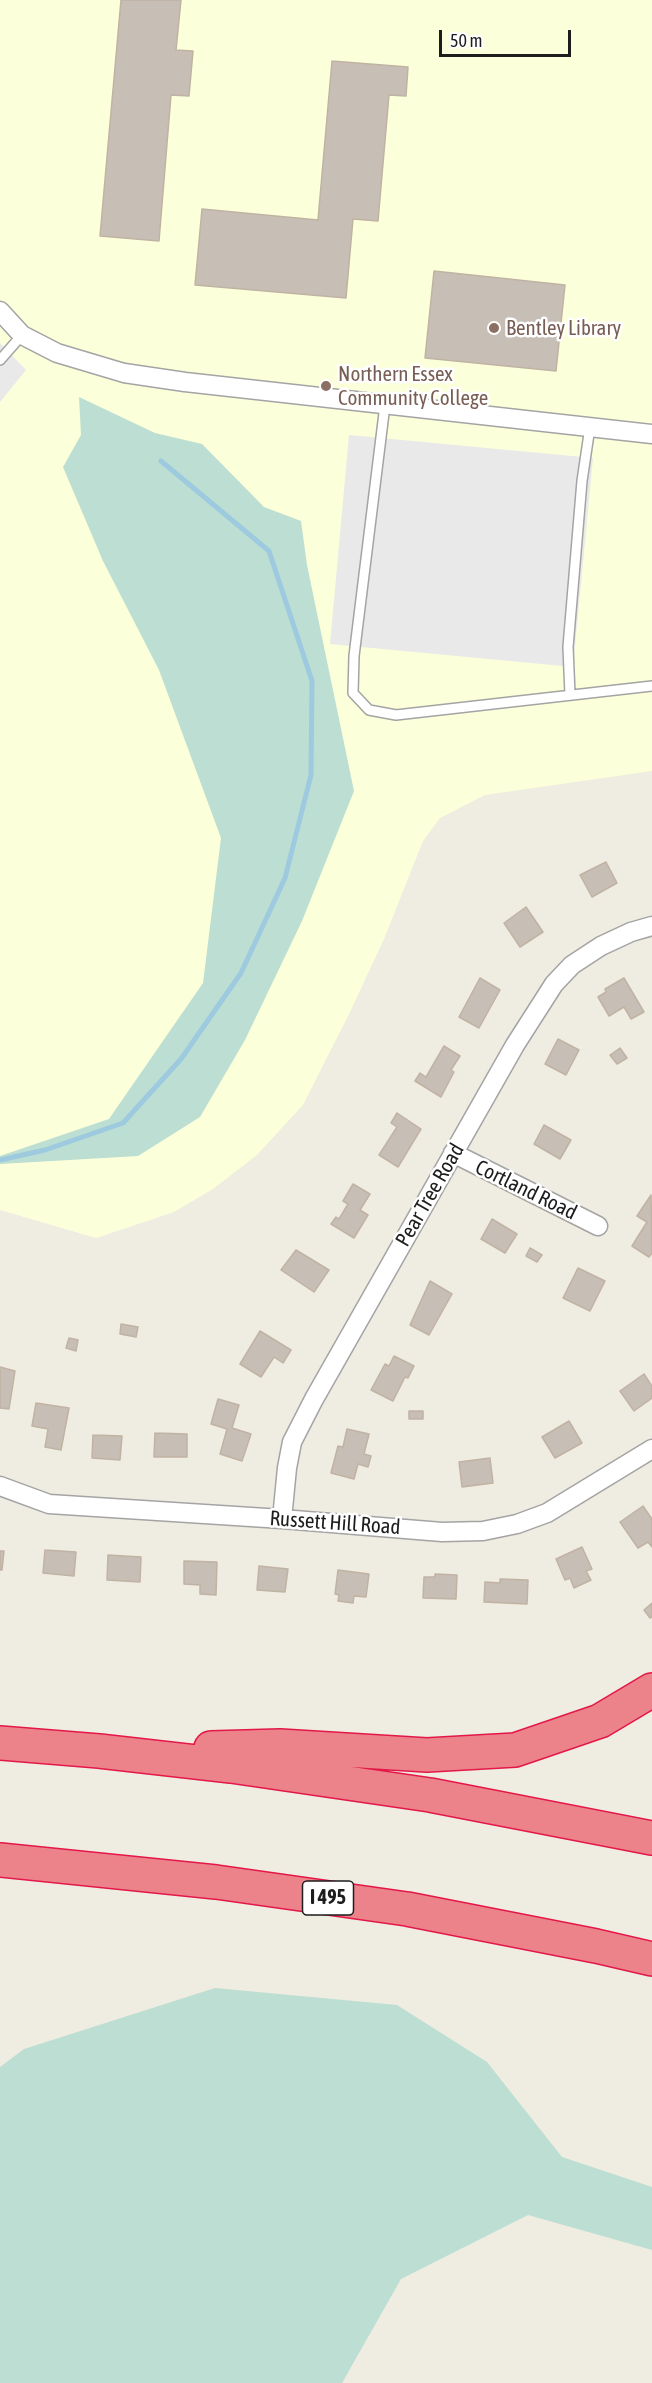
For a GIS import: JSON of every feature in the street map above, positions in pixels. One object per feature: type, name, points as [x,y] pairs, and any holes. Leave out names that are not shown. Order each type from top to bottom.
[{"type":"highway","points":[[99,1750],[280,1746],[427,1755],[515,1750],[600,1721],[652,1690]]},
{"type":"highway","points":[[0,1743],[99,1750],[231,1766],[430,1795],[652,1838]]},
{"type":"highway","name":"I 495","points":[[0,1860],[216,1882],[407,1910],[652,1959]]},
{"type":"street","points":[[0,311],[22,335],[57,353],[124,373],[185,382],[652,434]]},
{"type":"street","name":"Pear Tree Road","points":[[282,1519],[292,1442],[515,1045],[554,984],[572,965],[601,945],[652,926]]},
{"type":"street","name":"Cortland Road","points":[[453,1153],[598,1226]]},
{"type":"street","name":"Russett Hill Road","points":[[0,1486],[49,1504],[442,1532],[483,1531],[517,1524],[547,1513],[652,1449]]},
{"type":"lane","points":[[0,360],[22,335]]},
{"type":"lane","points":[[385,405],[354,656],[353,693],[369,710],[396,715],[652,686]]},
{"type":"lane","points":[[570,695],[568,646],[582,481],[590,427]]},
{"type":"shaded area","name":"Northern Essex Community College","points":[[0,0],[652,0],[652,771],[485,795],[440,818],[423,841],[384,939],[303,1105],[257,1155],[213,1189],[174,1212],[96,1238],[0,1210]]},
{"type":"shaded area","points":[[0,343],[26,370],[0,402]]},
{"type":"shaded area","points":[[79,397],[155,433],[202,444],[264,507],[301,521],[307,565],[354,791],[302,921],[245,1040],[200,1117],[138,1156],[0,1164],[0,1156],[109,1119],[203,983],[221,838],[159,670],[103,561],[63,467],[81,435]]},
{"type":"shaded area","points":[[349,435],[593,458],[573,667],[330,644]]},
{"type":"shaded area","points":[[215,1988],[397,2005],[487,2062],[562,2157],[652,2187],[652,2250],[528,2215],[401,2279],[342,2383],[0,2383],[0,2067],[24,2049]]},
{"type":"building","points":[[121,0],[181,0],[176,50],[193,51],[189,96],[171,95],[159,241],[100,236]]},
{"type":"building","points":[[332,61],[408,67],[406,96],[389,95],[378,221],[353,219],[346,298],[195,285],[202,209],[318,220]]},
{"type":"building","name":"Bentley Library","points":[[434,271],[565,285],[556,371],[425,358]]},
{"type":"building","points":[[606,862],[617,883],[592,897],[580,875]]},
{"type":"building","points":[[526,907],[543,932],[520,947],[504,923]]},
{"type":"building","points":[[480,978],[500,990],[479,1028],[459,1017]]},
{"type":"building","points":[[624,978],[644,1012],[631,1019],[624,1007],[609,1016],[598,997],[606,992],[605,989]]},
{"type":"building","points":[[558,1039],[579,1050],[566,1075],[545,1064]]},
{"type":"building","points":[[444,1046],[460,1056],[451,1070],[454,1072],[441,1097],[415,1081],[420,1073],[426,1077]]},
{"type":"building","points":[[620,1048],[627,1058],[617,1064],[610,1055]]},
{"type":"building","points":[[397,1113],[421,1129],[398,1167],[379,1155],[397,1127],[391,1123]]},
{"type":"building","points":[[544,1125],[571,1140],[560,1159],[534,1144]]},
{"type":"building","points":[[353,1184],[370,1194],[360,1210],[368,1215],[354,1238],[331,1224],[336,1217],[339,1219],[348,1204],[343,1201]]},
{"type":"building","points":[[651,1195],[652,1253],[649,1257],[632,1246],[647,1222],[637,1216]]},
{"type":"building","points":[[492,1219],[517,1234],[505,1253],[481,1239]]},
{"type":"building","points":[[530,1248],[542,1255],[537,1262],[526,1256]]},
{"type":"building","points":[[296,1250],[329,1270],[314,1292],[281,1270]]},
{"type":"building","points":[[578,1268],[605,1281],[590,1311],[563,1298]]},
{"type":"building","points":[[430,1281],[452,1294],[429,1335],[410,1325]]},
{"type":"building","points":[[121,1324],[138,1327],[136,1337],[120,1334]]},
{"type":"building","points":[[260,1331],[291,1350],[283,1363],[274,1357],[261,1377],[240,1364]]},
{"type":"building","points":[[69,1338],[78,1340],[76,1351],[66,1348]]},
{"type":"building","points":[[394,1356],[414,1366],[408,1378],[405,1377],[393,1401],[371,1390],[385,1364],[389,1366]]},
{"type":"building","points":[[0,1367],[15,1371],[9,1409],[0,1408]]},
{"type":"building","points":[[644,1374],[652,1386],[652,1398],[634,1411],[620,1391]]},
{"type":"building","points":[[218,1399],[239,1405],[232,1428],[251,1434],[242,1461],[220,1454],[227,1429],[211,1424]]},
{"type":"building","points":[[36,1403],[69,1408],[61,1450],[45,1447],[48,1429],[32,1426]]},
{"type":"building","points":[[409,1411],[423,1411],[423,1419],[409,1419]]},
{"type":"building","points":[[569,1421],[582,1443],[555,1458],[542,1437]]},
{"type":"building","points":[[347,1429],[369,1434],[364,1454],[371,1456],[368,1467],[358,1464],[354,1479],[331,1473],[338,1446],[343,1447]]},
{"type":"building","points":[[155,1433],[187,1434],[187,1457],[154,1457]]},
{"type":"building","points":[[93,1435],[122,1436],[120,1460],[92,1458]]},
{"type":"building","points":[[490,1458],[493,1483],[462,1487],[459,1462]]},
{"type":"building","points":[[643,1506],[652,1519],[652,1547],[648,1542],[638,1548],[620,1522]]},
{"type":"building","points":[[582,1547],[592,1569],[586,1571],[591,1580],[574,1588],[570,1578],[565,1580],[556,1559]]},
{"type":"building","points":[[45,1550],[76,1552],[74,1576],[43,1573]]},
{"type":"building","points":[[0,1551],[4,1551],[2,1570],[0,1570]]},
{"type":"building","points":[[108,1555],[141,1557],[140,1582],[107,1580]]},
{"type":"building","points":[[184,1561],[217,1562],[216,1595],[200,1594],[200,1585],[184,1584]]},
{"type":"building","points":[[259,1566],[288,1569],[285,1592],[257,1590]]},
{"type":"building","points":[[338,1570],[369,1574],[366,1597],[354,1596],[353,1603],[338,1601],[339,1595],[335,1594]]},
{"type":"building","points":[[435,1574],[457,1575],[456,1599],[423,1598],[424,1577],[435,1577]]},
{"type":"building","points":[[500,1579],[528,1580],[527,1604],[484,1602],[485,1582],[500,1583]]},
{"type":"building","points":[[652,1603],[652,1617],[650,1618],[644,1610]]},
{"type":"waterway","points":[[0,1160],[45,1150],[123,1123],[181,1059],[241,973],[285,878],[311,775],[312,681],[269,551],[161,461]]},
{"type":"place","name":"Bentley Library","points":[[494,328]]},
{"type":"place","name":"Northern Essex Community College","points":[[326,386]]}]
